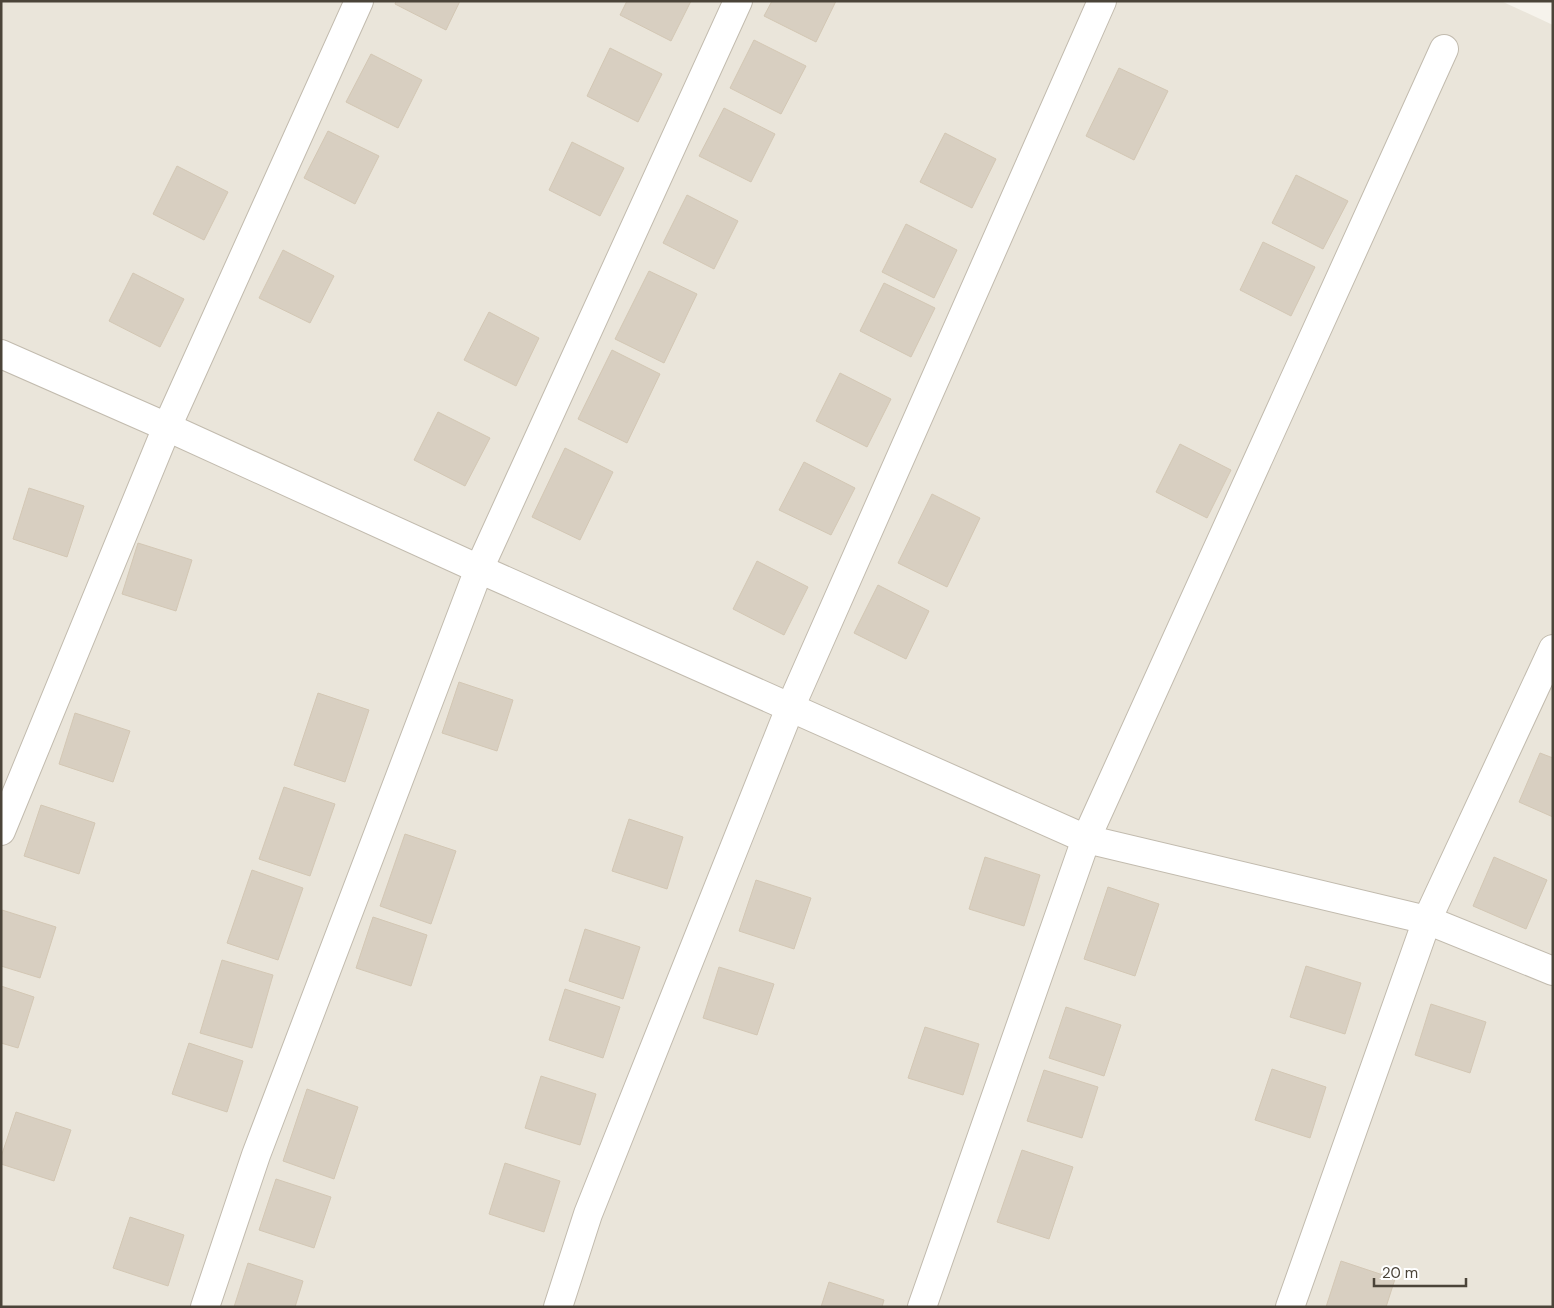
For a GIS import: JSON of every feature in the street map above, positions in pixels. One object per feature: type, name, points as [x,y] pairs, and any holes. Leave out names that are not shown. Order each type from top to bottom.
[{"type":"street","points":[[1,831],[167,427],[359,1]]},
{"type":"street","points":[[205,1307],[256,1155],[479,569],[738,1]]},
{"type":"street","points":[[558,1307],[588,1214],[790,708],[1102,1]]},
{"type":"street","points":[[922,1307],[1086,839],[1444,49]]},
{"type":"street","points":[[1,354],[1086,839],[1427,920],[1553,971]]},
{"type":"street","points":[[1290,1307],[1427,920],[1553,649]]},
{"type":"shaded area","points":[[1,1],[1501,1],[1553,25],[1553,1307],[1,1307]]},
{"type":"building","points":[[396,1],[460,1],[446,30],[395,4]]},
{"type":"building","points":[[627,1],[691,1],[671,41],[620,15]]},
{"type":"building","points":[[772,1],[836,1],[816,42],[764,16]]},
{"type":"building","points":[[754,40],[806,66],[781,114],[730,88]]},
{"type":"building","points":[[610,48],[662,74],[638,122],[587,96]]},
{"type":"building","points":[[371,54],[422,80],[398,128],[346,102]]},
{"type":"building","points":[[1119,68],[1168,91],[1134,160],[1086,136]]},
{"type":"building","points":[[724,108],[775,134],[751,182],[699,156]]},
{"type":"building","points":[[328,131],[379,156],[355,204],[304,178]]},
{"type":"building","points":[[945,133],[996,159],[972,208],[920,182]]},
{"type":"building","points":[[572,142],[624,168],[600,216],[549,190]]},
{"type":"building","points":[[177,166],[228,192],[204,240],[153,214]]},
{"type":"building","points":[[1296,175],[1348,201],[1323,249],[1272,223]]},
{"type":"building","points":[[687,195],[738,221],[714,269],[663,243]]},
{"type":"building","points":[[906,224],[957,250],[934,298],[882,272]]},
{"type":"building","points":[[1263,242],[1315,267],[1291,316],[1240,290]]},
{"type":"building","points":[[283,250],[334,276],[310,323],[259,298]]},
{"type":"building","points":[[649,271],[697,294],[664,363],[615,339]]},
{"type":"building","points":[[133,273],[184,299],[160,347],[109,321]]},
{"type":"building","points":[[884,283],[935,308],[911,357],[860,331]]},
{"type":"building","points":[[489,312],[539,338],[516,386],[464,360]]},
{"type":"building","points":[[612,350],[660,374],[627,443],[578,419]]},
{"type":"building","points":[[840,373],[891,399],[867,447],[816,421]]},
{"type":"building","points":[[438,412],[490,438],[465,486],[414,460]]},
{"type":"building","points":[[1180,444],[1231,470],[1207,518],[1156,492]]},
{"type":"building","points":[[565,448],[613,472],[580,540],[532,517]]},
{"type":"building","points":[[804,462],[855,488],[831,535],[779,510]]},
{"type":"building","points":[[29,488],[84,506],[67,557],[13,539]]},
{"type":"building","points":[[932,494],[980,518],[947,587],[898,563]]},
{"type":"building","points":[[138,543],[192,560],[176,611],[122,594]]},
{"type":"building","points":[[757,561],[808,587],[784,635],[733,609]]},
{"type":"building","points":[[878,585],[929,611],[906,659],[854,633]]},
{"type":"building","points":[[459,682],[513,700],[497,751],[442,733]]},
{"type":"building","points":[[318,693],[369,710],[345,782],[294,765]]},
{"type":"building","points":[[75,713],[130,731],[113,782],[59,764]]},
{"type":"building","points":[[1540,753],[1553,758],[1553,817],[1519,802]]},
{"type":"building","points":[[284,787],[335,804],[310,876],[259,859]]},
{"type":"building","points":[[41,805],[95,823],[79,874],[24,856]]},
{"type":"building","points":[[629,819],[683,837],[667,889],[612,871]]},
{"type":"building","points":[[405,834],[456,851],[431,924],[380,906]]},
{"type":"building","points":[[985,857],[1040,875],[1024,926],[969,909]]},
{"type":"building","points":[[1494,857],[1547,880],[1526,929],[1473,906]]},
{"type":"building","points":[[252,870],[303,888],[278,960],[227,943]]},
{"type":"building","points":[[756,880],[811,898],[794,949],[739,931]]},
{"type":"building","points":[[1108,887],[1159,904],[1135,976],[1084,959]]},
{"type":"building","points":[[2,910],[56,927],[40,978],[1,966]]},
{"type":"building","points":[[373,917],[427,935],[411,986],[356,968]]},
{"type":"building","points":[[585,929],[640,947],[623,999],[569,981]]},
{"type":"building","points":[[222,960],[273,975],[252,1048],[200,1033]]},
{"type":"building","points":[[1306,966],[1361,983],[1345,1034],[1290,1017]]},
{"type":"building","points":[[719,967],[774,984],[757,1035],[703,1018]]},
{"type":"building","points":[[1,986],[34,997],[18,1048],[1,1043]]},
{"type":"building","points":[[565,989],[620,1007],[603,1058],[549,1040]]},
{"type":"building","points":[[1431,1004],[1486,1022],[1470,1073],[1415,1055]]},
{"type":"building","points":[[1066,1007],[1121,1025],[1104,1076],[1049,1058]]},
{"type":"building","points":[[925,1027],[979,1044],[963,1095],[908,1078]]},
{"type":"building","points":[[189,1043],[243,1061],[227,1112],[172,1094]]},
{"type":"building","points":[[1272,1069],[1326,1087],[1310,1138],[1255,1120]]},
{"type":"building","points":[[1044,1070],[1098,1087],[1082,1138],[1027,1121]]},
{"type":"building","points":[[541,1076],[596,1094],[580,1145],[525,1128]]},
{"type":"building","points":[[307,1089],[358,1107],[334,1179],[283,1161]]},
{"type":"building","points":[[16,1112],[71,1130],[54,1181],[1,1164],[1,1157]]},
{"type":"building","points":[[1022,1150],[1073,1167],[1049,1239],[997,1222]]},
{"type":"building","points":[[505,1163],[560,1181],[544,1232],[489,1214]]},
{"type":"building","points":[[276,1179],[331,1197],[314,1248],[259,1230]]},
{"type":"building","points":[[130,1217],[184,1235],[168,1286],[113,1268]]},
{"type":"building","points":[[1341,1261],[1395,1279],[1386,1307],[1326,1307]]},
{"type":"building","points":[[248,1263],[303,1281],[295,1307],[234,1307]]},
{"type":"building","points":[[829,1282],[884,1300],[882,1307],[821,1307]]}]
